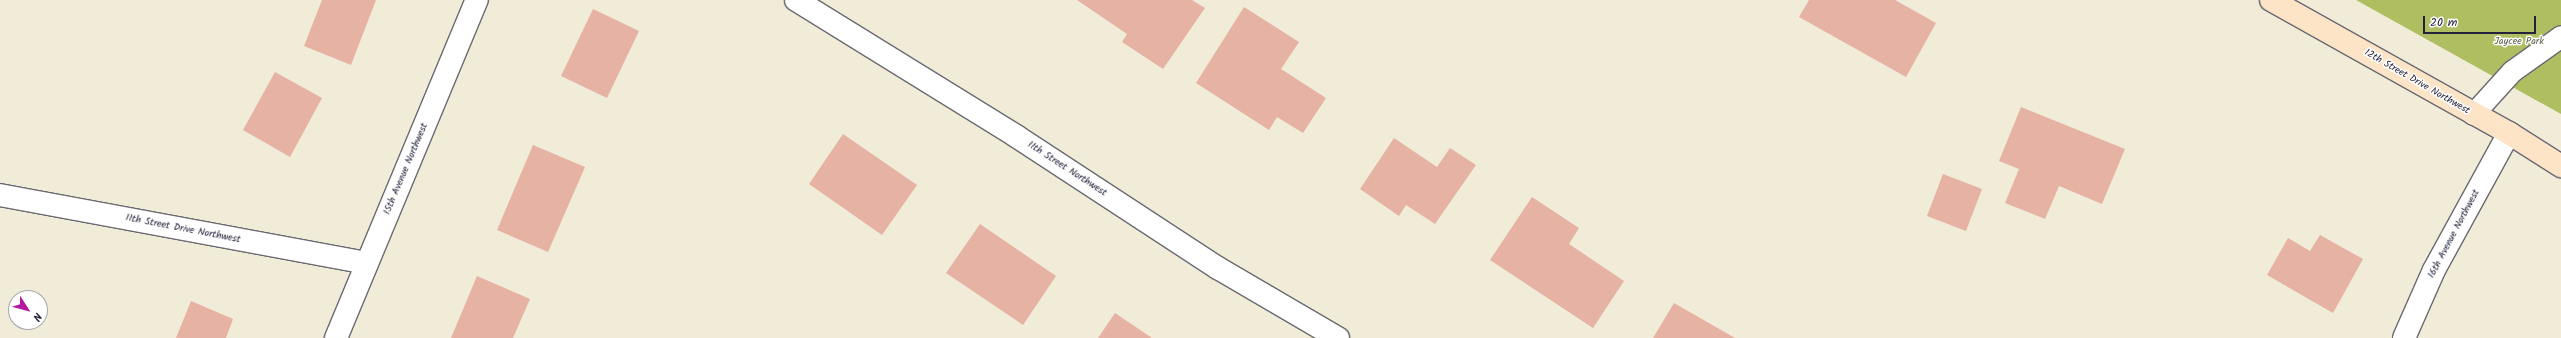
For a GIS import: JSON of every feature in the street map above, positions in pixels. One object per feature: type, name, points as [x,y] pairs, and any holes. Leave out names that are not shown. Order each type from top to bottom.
[{"type":"street","name":"15th Avenue Northwest","points":[[336,338],[477,0]]},
{"type":"street","name":"11th Street Northwest","points":[[796,0],[1016,136],[1218,268],[1338,338]]},
{"type":"street","name":"12th Street Drive Northwest","points":[[2271,0],[2509,133],[2561,166]]},
{"type":"street","name":"16th Avenue Northwest","points":[[2404,338],[2434,270],[2509,133]]},
{"type":"street","name":"11th Street Drive Northwest","points":[[0,195],[367,263]]},
{"type":"lane","points":[[2474,114],[2512,70],[2561,36]]},
{"type":"green space","name":"Jaycee Park","points":[[2356,0],[2561,0],[2561,114]]},
{"type":"building","points":[[322,0],[376,0],[351,65],[304,46]]},
{"type":"building","points":[[1077,0],[1192,0],[1205,8],[1163,69],[1122,42],[1127,34]]},
{"type":"building","points":[[1809,0],[1895,0],[1936,23],[1906,77],[1799,17]]},
{"type":"building","points":[[1244,7],[1299,42],[1281,69],[1326,98],[1303,133],[1277,117],[1269,130],[1196,83]]},
{"type":"building","points":[[593,9],[639,31],[607,98],[561,76]]},
{"type":"building","points":[[275,72],[322,98],[290,157],[243,130]]},
{"type":"building","points":[[2021,107],[2125,149],[2102,204],[2059,186],[2045,219],[2005,203],[2019,169],[1999,161]]},
{"type":"building","points":[[843,134],[917,185],[882,235],[809,184]]},
{"type":"building","points":[[1394,138],[1437,167],[1450,148],[1476,165],[1435,224],[1406,205],[1399,216],[1360,189]]},
{"type":"building","points":[[533,145],[585,167],[548,252],[497,230]]},
{"type":"building","points":[[1943,174],[1982,189],[1966,231],[1927,216]]},
{"type":"building","points":[[1532,197],[1579,228],[1569,244],[1624,281],[1593,328],[1490,260]]},
{"type":"building","points":[[980,224],[1056,276],[1023,325],[946,273]]},
{"type":"building","points":[[2320,235],[2363,259],[2333,313],[2267,275],[2288,238],[2310,251]]},
{"type":"building","points":[[477,276],[530,299],[513,338],[451,338]]},
{"type":"building","points":[[191,301],[233,319],[226,338],[176,338]]},
{"type":"building","points":[[1674,303],[1735,338],[1653,338]]},
{"type":"building","points":[[1115,313],[1152,338],[1098,338]]}]
